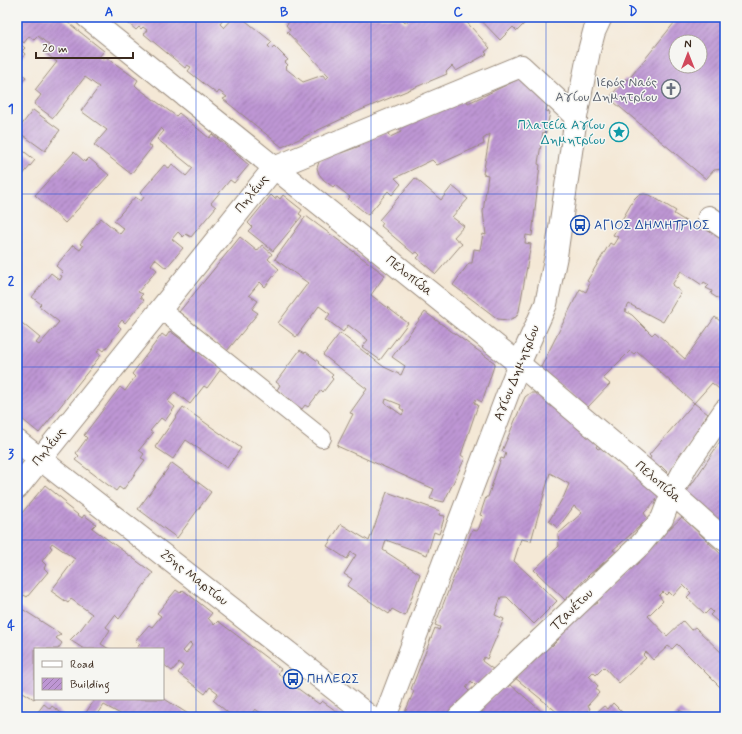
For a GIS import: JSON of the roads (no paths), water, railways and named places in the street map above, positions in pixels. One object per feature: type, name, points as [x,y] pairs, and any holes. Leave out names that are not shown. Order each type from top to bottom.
[{"type":"street","name":"Πελοπίδα","points":[[87,17],[520,364],[725,540]]},
{"type":"street","name":"Αγίου Δημητρίου","points":[[385,717],[520,364],[546,304],[556,256],[576,117],[589,51],[594,32],[601,17]]},
{"type":"street","name":"Πηλέως","points":[[17,488],[274,168],[521,66],[576,117]]},
{"type":"street","name":"Τζανέτου","points":[[459,717],[641,544],[662,519],[672,493],[687,465],[725,410]]},
{"type":"street","name":"25ης Μαρτίου","points":[[17,441],[370,717]]},
{"type":"lane","points":[[160,309],[322,438]]},
{"type":"place","name":"Ιερός Ναός Αγίου Δημητρίου","points":[[671,89]]},
{"type":"place","name":"Πλατεία Αγίου Δημητρίου","points":[[619,132]]},
{"type":"place","name":"ΑΓΙΟΣ ΔΗΜΗΤΡΙΟΣ","points":[[580,225]]},
{"type":"place","name":"ΠΗΛΕΩΣ","points":[[293,679]]}]
